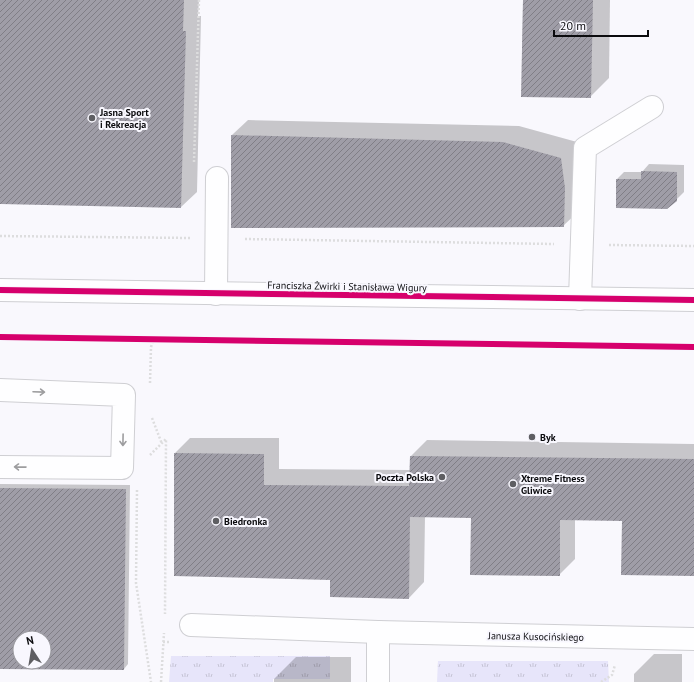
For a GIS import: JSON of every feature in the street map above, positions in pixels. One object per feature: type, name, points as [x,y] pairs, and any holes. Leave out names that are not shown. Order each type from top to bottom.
[{"type":"street","points":[[580,299],[585,148],[652,107]]},
{"type":"street","points":[[216,294],[218,178]]},
{"type":"street","name":"Franciszka Żwirki i Stanisława Wigury","points":[[0,290],[694,300]]},
{"type":"street","points":[[0,390],[124,395],[130,468],[0,467]]},
{"type":"street","name":"Janusza Kusocińskiego","points":[[191,625],[378,632],[694,639]]},
{"type":"street","points":[[378,632],[378,682]]},
{"type":"path","points":[[194,167],[199,0]]},
{"type":"path","points":[[0,236],[694,246]]},
{"type":"path","points":[[124,395],[149,392],[151,347],[154,338]]},
{"type":"path","points":[[152,682],[136,583],[130,468],[166,439],[164,627],[161,682]]},
{"type":"path","points":[[164,627],[191,625]]},
{"type":"green space","points":[[171,656],[330,656],[330,679],[273,679],[273,682],[169,682]]},
{"type":"green space","points":[[438,661],[608,661],[609,682],[437,682]]},
{"type":"building","name":"Jasna Sport i Rekreacja","points":[[0,0],[184,0],[183,31],[186,31],[181,208],[0,204]]},
{"type":"building","points":[[523,0],[593,0],[591,98],[521,97]]},
{"type":"building","points":[[231,135],[503,142],[561,158],[565,188],[564,227],[231,228]]},
{"type":"building","points":[[641,171],[677,172],[677,201],[667,209],[616,208],[616,179],[641,179]]},
{"type":"building","points":[[174,453],[264,454],[264,485],[409,486],[410,456],[694,459],[694,576],[621,575],[622,521],[560,520],[560,576],[470,575],[471,518],[410,517],[409,599],[330,597],[330,580],[174,576]]},
{"type":"building","points":[[0,488],[126,489],[124,670],[52,669],[52,630],[12,630],[12,669],[0,669]]},
{"type":"cycle path","points":[[0,290],[694,300]]},
{"type":"cycle path","points":[[0,337],[694,347]]},
{"type":"place","name":"Jasna Sport i Rekreacja","points":[[92,118]]},
{"type":"place","name":"Byk","points":[[532,437]]},
{"type":"place","name":"Poczta Polska","points":[[442,477]]},
{"type":"place","name":"Xtreme Fitness Gliwice","points":[[513,484]]},
{"type":"place","name":"Biedronka","points":[[216,521]]}]
